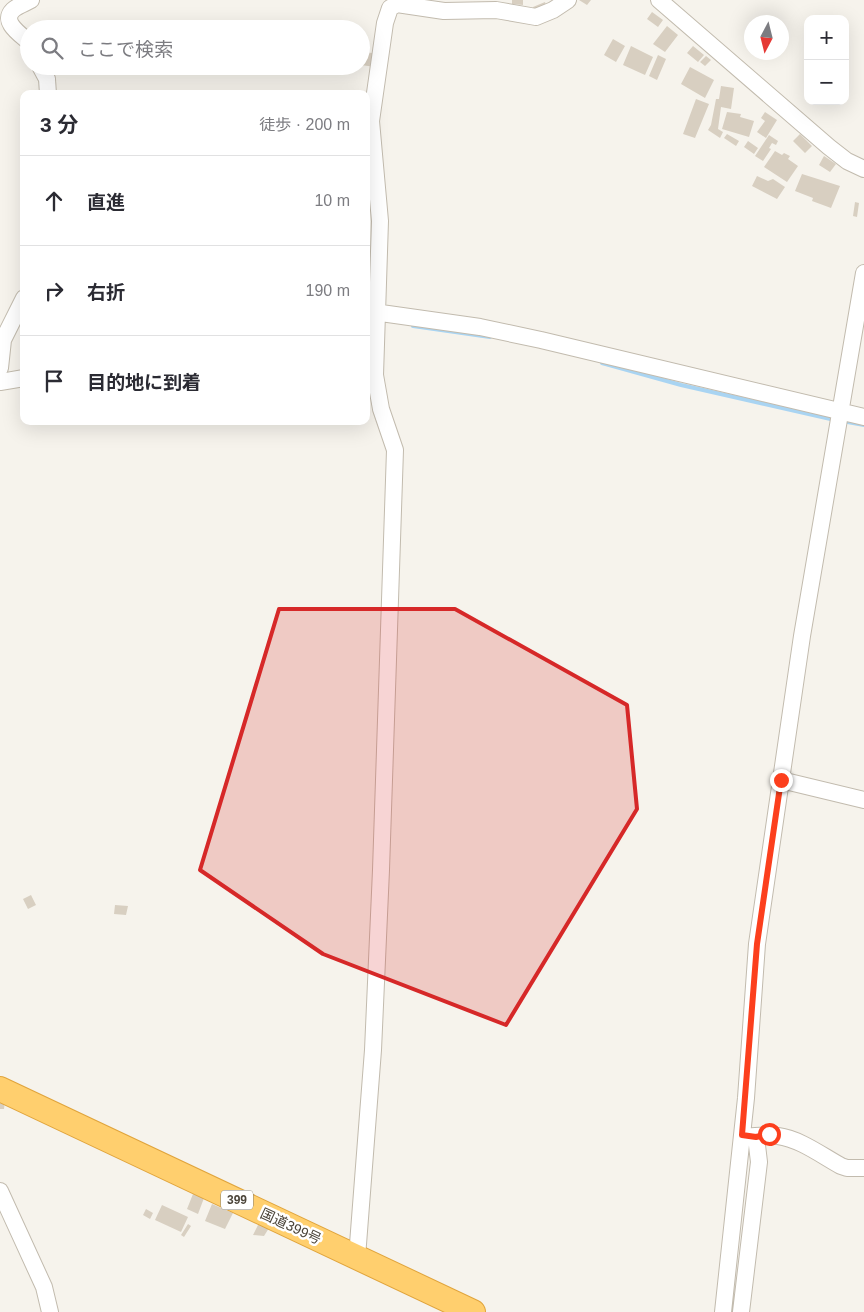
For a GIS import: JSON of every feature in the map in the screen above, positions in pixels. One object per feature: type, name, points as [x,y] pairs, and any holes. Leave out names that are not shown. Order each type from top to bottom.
[{"type":"highway","name":"国道399号","points":[[0,1089],[473,1312]]},
{"type":"street","points":[[20,33],[10,24],[9,18],[13,10],[31,0]]},
{"type":"street","points":[[357,1257],[373,1050],[395,450],[381,409],[375,375],[374,318],[380,221],[371,121],[385,23],[390,8],[397,4],[444,11],[496,10],[536,18],[568,0]]},
{"type":"street","points":[[659,0],[828,147],[847,161],[864,169]]},
{"type":"street","points":[[45,75],[48,90]]},
{"type":"street","points":[[723,1312],[749,1136],[757,944],[802,636],[864,274]]},
{"type":"street","points":[[0,368],[3,340],[20,306]]},
{"type":"street","points":[[374,318],[381,313],[480,327],[864,417]]},
{"type":"street","points":[[0,382],[20,379]]},
{"type":"street","points":[[781,780],[864,800]]},
{"type":"street","points":[[749,1136],[769,1134],[788,1138],[841,1166],[864,1168]]},
{"type":"street","points":[[740,1312],[759,1162],[749,1136]]},
{"type":"street","points":[[0,1191],[44,1287],[50,1312]]},
{"type":"highlighted area","points":[[279,609],[455,609],[627,705],[637,809],[506,1025],[323,954],[200,870]]},
{"type":"building","points":[[512,0],[523,0],[523,5],[512,4]]},
{"type":"building","points":[[579,0],[591,0],[587,5]]},
{"type":"building","points":[[545,2],[546,6],[534,11],[533,7]]},
{"type":"building","points":[[652,12],[663,20],[658,27],[647,19]]},
{"type":"building","points":[[667,26],[678,35],[665,52],[653,44]]},
{"type":"building","points":[[613,39],[625,46],[616,62],[604,55]]},
{"type":"building","points":[[631,46],[653,57],[645,75],[623,65]]},
{"type":"building","points":[[693,46],[704,55],[698,62],[687,53]]},
{"type":"building","points":[[370,53],[377,54],[375,67],[370,66]]},
{"type":"building","points":[[658,55],[666,59],[657,80],[649,76]]},
{"type":"building","points":[[706,56],[711,60],[705,66],[700,62]]},
{"type":"building","points":[[690,67],[714,80],[705,98],[681,84]]},
{"type":"building","points":[[721,86],[734,88],[731,109],[721,107],[718,129],[723,132],[720,138],[708,130],[711,125],[716,99],[719,99]]},
{"type":"building","points":[[696,99],[709,104],[695,138],[683,134]]},
{"type":"building","points":[[727,112],[741,114],[740,117],[754,121],[749,137],[722,129]]},
{"type":"building","points":[[765,112],[777,120],[766,138],[757,132],[765,121],[761,118]]},
{"type":"building","points":[[727,134],[739,141],[736,146],[724,138]]},
{"type":"building","points":[[800,134],[812,146],[805,153],[793,141]]},
{"type":"building","points":[[769,135],[778,141],[776,145],[772,143],[769,148],[771,149],[763,161],[755,156]]},
{"type":"building","points":[[748,141],[758,148],[754,154],[744,147]]},
{"type":"building","points":[[775,151],[782,155],[784,153],[790,156],[788,159],[798,166],[787,182],[764,167]]},
{"type":"building","points":[[824,156],[836,164],[830,172],[819,165]]},
{"type":"building","points":[[802,174],[840,186],[831,208],[812,201],[813,198],[795,191]]},
{"type":"building","points":[[757,176],[768,181],[773,179],[785,187],[777,199],[752,186]]},
{"type":"building","points":[[855,202],[859,203],[857,217],[853,216]]},
{"type":"building","points":[[31,895],[36,905],[28,909],[23,899]]},
{"type":"building","points":[[115,905],[128,906],[126,915],[114,914]]},
{"type":"building","points":[[0,1098],[5,1100],[4,1109],[0,1109]]},
{"type":"building","points":[[193,1194],[204,1198],[198,1214],[187,1209]]},
{"type":"building","points":[[212,1204],[233,1213],[225,1229],[205,1221]]},
{"type":"building","points":[[162,1205],[188,1217],[181,1232],[155,1220]]},
{"type":"building","points":[[146,1209],[153,1213],[150,1219],[143,1215]]},
{"type":"building","points":[[259,1223],[269,1228],[264,1236],[253,1235]]},
{"type":"building","points":[[188,1224],[191,1226],[184,1237],[181,1235]]},
{"type":"waterway","points":[[413,326],[490,337]]},
{"type":"waterway","points":[[602,363],[681,385],[835,420]]},
{"type":"waterway","points":[[842,421],[864,425]]},
{"type":"route","points":[[769,1134],[756,1137],[742,1135],[757,944],[781,780]]}]
